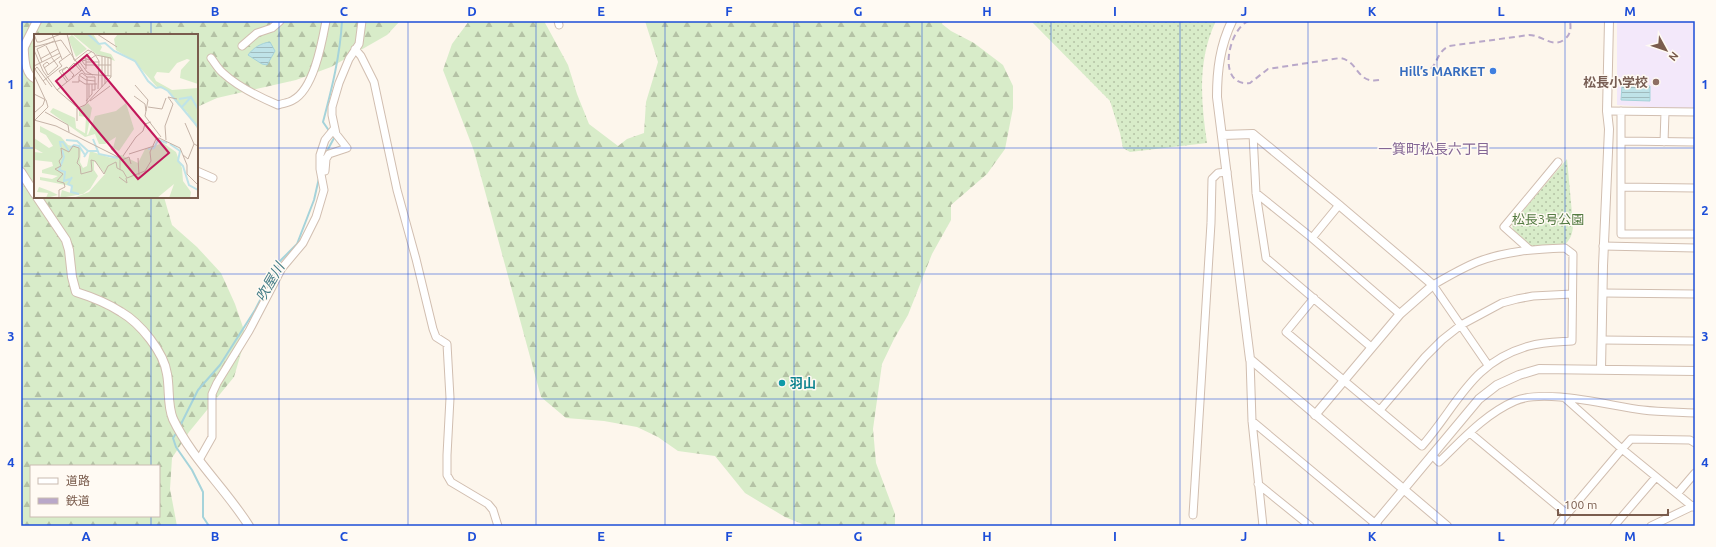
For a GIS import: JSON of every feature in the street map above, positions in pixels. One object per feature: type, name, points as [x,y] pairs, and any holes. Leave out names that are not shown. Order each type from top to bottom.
[{"type":"street","points":[[34,79],[32,78],[27,69],[23,50],[37,21]]},
{"type":"street","points":[[242,46],[257,33],[272,28],[280,21]]},
{"type":"street","points":[[211,58],[222,73],[240,86],[265,99],[278,105],[294,100],[307,86],[316,65],[326,21]]},
{"type":"street","points":[[325,171],[326,159],[329,154],[347,148],[334,129],[332,107],[335,90],[355,48],[359,44],[362,21]]},
{"type":"street","points":[[1232,21],[1220,56],[1217,71],[1217,97],[1250,359],[1252,421],[1263,526]]},
{"type":"street","points":[[1601,369],[1609,129],[1607,110],[1609,21]]},
{"type":"street","points":[[355,48],[361,56],[374,82],[397,190],[433,329],[436,337],[447,344],[450,398],[447,475],[451,482],[488,504],[493,510],[498,526]]},
{"type":"street","points":[[1607,110],[1695,112]]},
{"type":"street","points":[[1621,111],[1621,234],[1695,234]]},
{"type":"street","points":[[1664,142],[1665,112]]},
{"type":"street","points":[[199,460],[212,437],[212,394],[217,383],[250,331],[279,273],[302,242],[316,217],[324,190],[321,177],[320,155],[326,140],[334,129]]},
{"type":"street","points":[[1222,135],[1253,134],[1433,285],[1488,365]]},
{"type":"street","points":[[1253,134],[1256,193],[1266,258],[1372,347]]},
{"type":"street","points":[[1621,141],[1695,142]]},
{"type":"street","points":[[1530,250],[1504,227],[1558,162]]},
{"type":"street","points":[[198,171],[213,178]]},
{"type":"street","points":[[21,172],[34,192]]},
{"type":"street","points":[[1193,515],[1210,247],[1212,179],[1218,173],[1227,172]]},
{"type":"street","points":[[1621,187],[1695,188]]},
{"type":"street","points":[[1256,193],[1312,238],[1400,314]]},
{"type":"street","points":[[38,198],[66,240],[76,292],[101,301],[122,312],[142,330],[163,358],[167,375],[172,418],[190,450],[232,500],[249,526]]},
{"type":"street","points":[[1312,238],[1339,205]]},
{"type":"street","points":[[1604,246],[1695,248]]},
{"type":"street","points":[[1314,298],[1286,332],[1344,380],[1380,410],[1422,446],[1457,398],[1488,365],[1511,352],[1530,346],[1572,340],[1573,254],[1565,248],[1530,250],[1493,257],[1477,262],[1433,285],[1400,314],[1344,380],[1315,415]]},
{"type":"street","points":[[1603,293],[1695,294]]},
{"type":"street","points":[[1380,410],[1425,357],[1442,340],[1461,325],[1509,301],[1533,296],[1572,294]]},
{"type":"street","points":[[1602,340],[1695,341]]},
{"type":"street","points":[[1250,359],[1446,526]]},
{"type":"street","points":[[1252,421],[1375,525],[1403,489],[1479,400],[1487,392],[1507,380],[1539,369],[1695,371]]},
{"type":"street","points":[[1432,455],[1440,462],[1470,433],[1495,412],[1516,401],[1542,396],[1645,410],[1695,413]]},
{"type":"street","points":[[1566,399],[1622,449],[1694,506],[1651,526]]},
{"type":"street","points":[[1470,433],[1567,514]]},
{"type":"street","points":[[1557,526],[1631,439],[1690,440],[1695,443]]},
{"type":"street","points":[[1678,494],[1695,473]]},
{"type":"street","points":[[1614,526],[1656,477]]},
{"type":"street","points":[[1258,484],[1310,526]]},
{"type":"shaded area","name":"松長小学校","points":[[1617,21],[1695,21],[1695,110],[1617,105]]},
{"type":"green space","points":[[21,21],[400,21],[387,35],[331,67],[296,80],[217,98],[198,107],[198,34],[34,34],[34,198],[164,198],[172,225],[197,247],[221,273],[235,304],[246,336],[234,377],[189,432],[172,458],[170,489],[177,526],[21,526]]},
{"type":"green space","points":[[469,21],[544,21],[568,65],[577,94],[589,124],[618,146],[627,139],[644,133],[646,102],[658,62],[645,21],[943,21],[942,24],[951,31],[974,43],[1003,65],[1013,86],[1013,108],[1005,149],[987,174],[951,205],[951,220],[932,254],[908,315],[882,364],[873,429],[876,463],[895,514],[895,526],[807,526],[785,517],[745,493],[715,456],[678,451],[658,437],[637,427],[604,421],[566,418],[541,397],[474,151],[443,70],[452,44]]},
{"type":"green space","points":[[1031,21],[1216,21],[1210,36],[1203,66],[1202,97],[1207,143],[1130,152],[1123,148],[1110,101]]},
{"type":"green space","name":"松長3号公園","points":[[1567,159],[1573,224],[1571,236],[1564,245],[1532,247],[1513,231],[1512,224]]},
{"type":"water","points":[[270,42],[275,51],[267,65],[262,64],[248,55],[252,50],[263,43]]},
{"type":"water","points":[[1622,85],[1650,86],[1650,101],[1621,100]]},
{"type":"waterway","name":"吹屋川","points":[[326,153],[334,138],[323,122],[337,59],[342,21]]},
{"type":"waterway","name":"吹屋川","points":[[180,426],[198,390],[220,365],[255,310],[281,260],[297,244],[314,200],[319,178]]},
{"type":"waterway","name":"吹屋川","points":[[177,432],[173,438],[176,447],[192,470],[203,492],[203,517],[209,526]]},
{"type":"railway","points":[[1249,21],[1242,26],[1236,34],[1231,44],[1229,56],[1229,67],[1232,76],[1239,82],[1250,83],[1268,69],[1340,58],[1351,63],[1366,79],[1379,80]]},
{"type":"railway","points":[[1422,73],[1431,68],[1444,49],[1449,46],[1529,35],[1556,43],[1561,42],[1569,33],[1570,21]]},
{"type":"place","name":"Hill’s MARKET","points":[[1493,71]]},
{"type":"place","name":"松長小学校","points":[[1656,82]]},
{"type":"place","name":"羽山","points":[[782,383]]},
{"type":"district","name":"一箕町松長六丁目","points":[[1434,149]]}]
